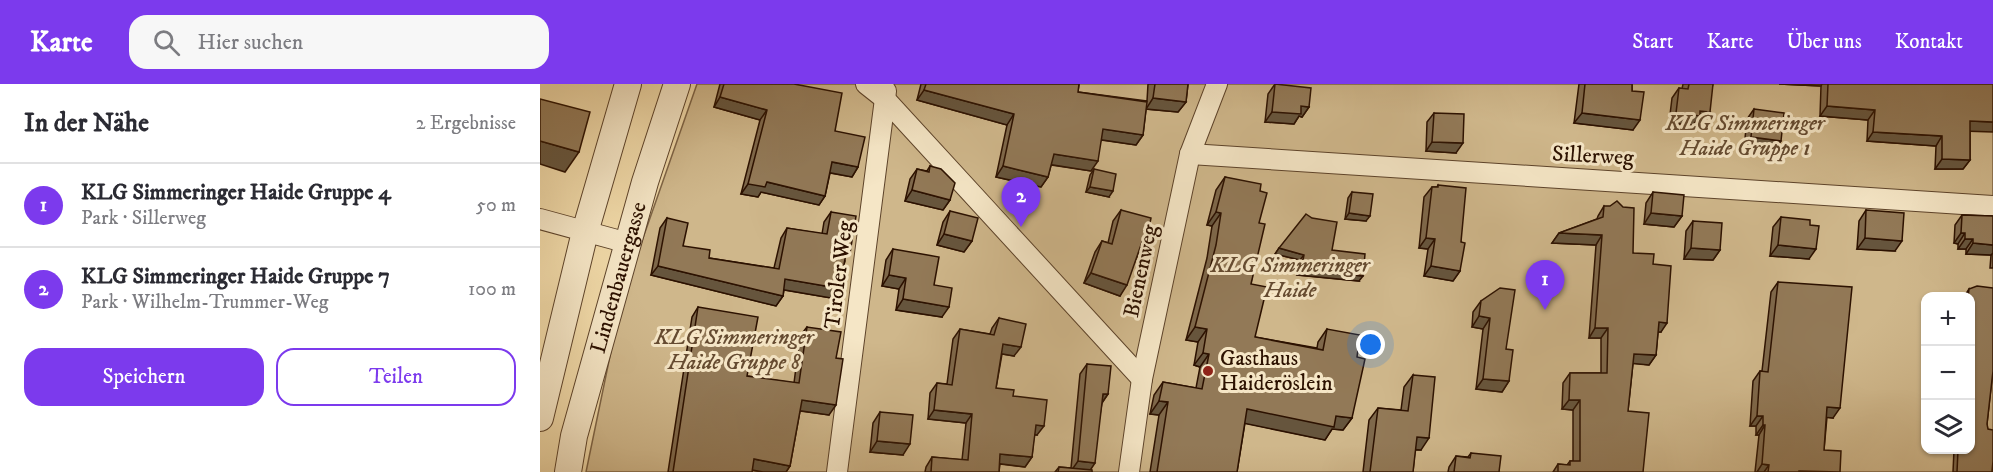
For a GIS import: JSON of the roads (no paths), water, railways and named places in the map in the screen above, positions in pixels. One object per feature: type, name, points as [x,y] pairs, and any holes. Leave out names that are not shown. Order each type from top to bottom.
[{"type":"street","name":"Lindenbauergasse","points":[[540,418],[585,232],[628,84]]},
{"type":"street","name":"Lindenbauergasse","points":[[568,472],[574,436],[627,243],[676,84]]},
{"type":"street","points":[[866,84],[886,92],[1142,380]]},
{"type":"street","name":"Bienenweg","points":[[1129,472],[1142,380],[1190,154],[1217,84]]},
{"type":"street","name":"Tiroler Weg","points":[[837,472],[886,92]]},
{"type":"street","name":"Sillerweg","points":[[1190,154],[1993,206]]},
{"type":"street","points":[[540,219],[627,243]]},
{"type":"place","name":"KLG Simmeringer Haide Gruppe 7","points":[[1021,227]]},
{"type":"place","name":"KLG Simmeringer Haide Gruppe 4","points":[[1545,310]]},
{"type":"place","name":"Gasthaus Haideröslein","points":[[1208,371]]},
{"type":"park label","name":"KLG Simmeringer Haide Gruppe 1","points":[[1745,136]]},
{"type":"park label","name":"KLG Simmeringer Haide","points":[[1290,278]]},
{"type":"park label","name":"KLG Simmeringer Haide Gruppe 8","points":[[734,350]]}]
